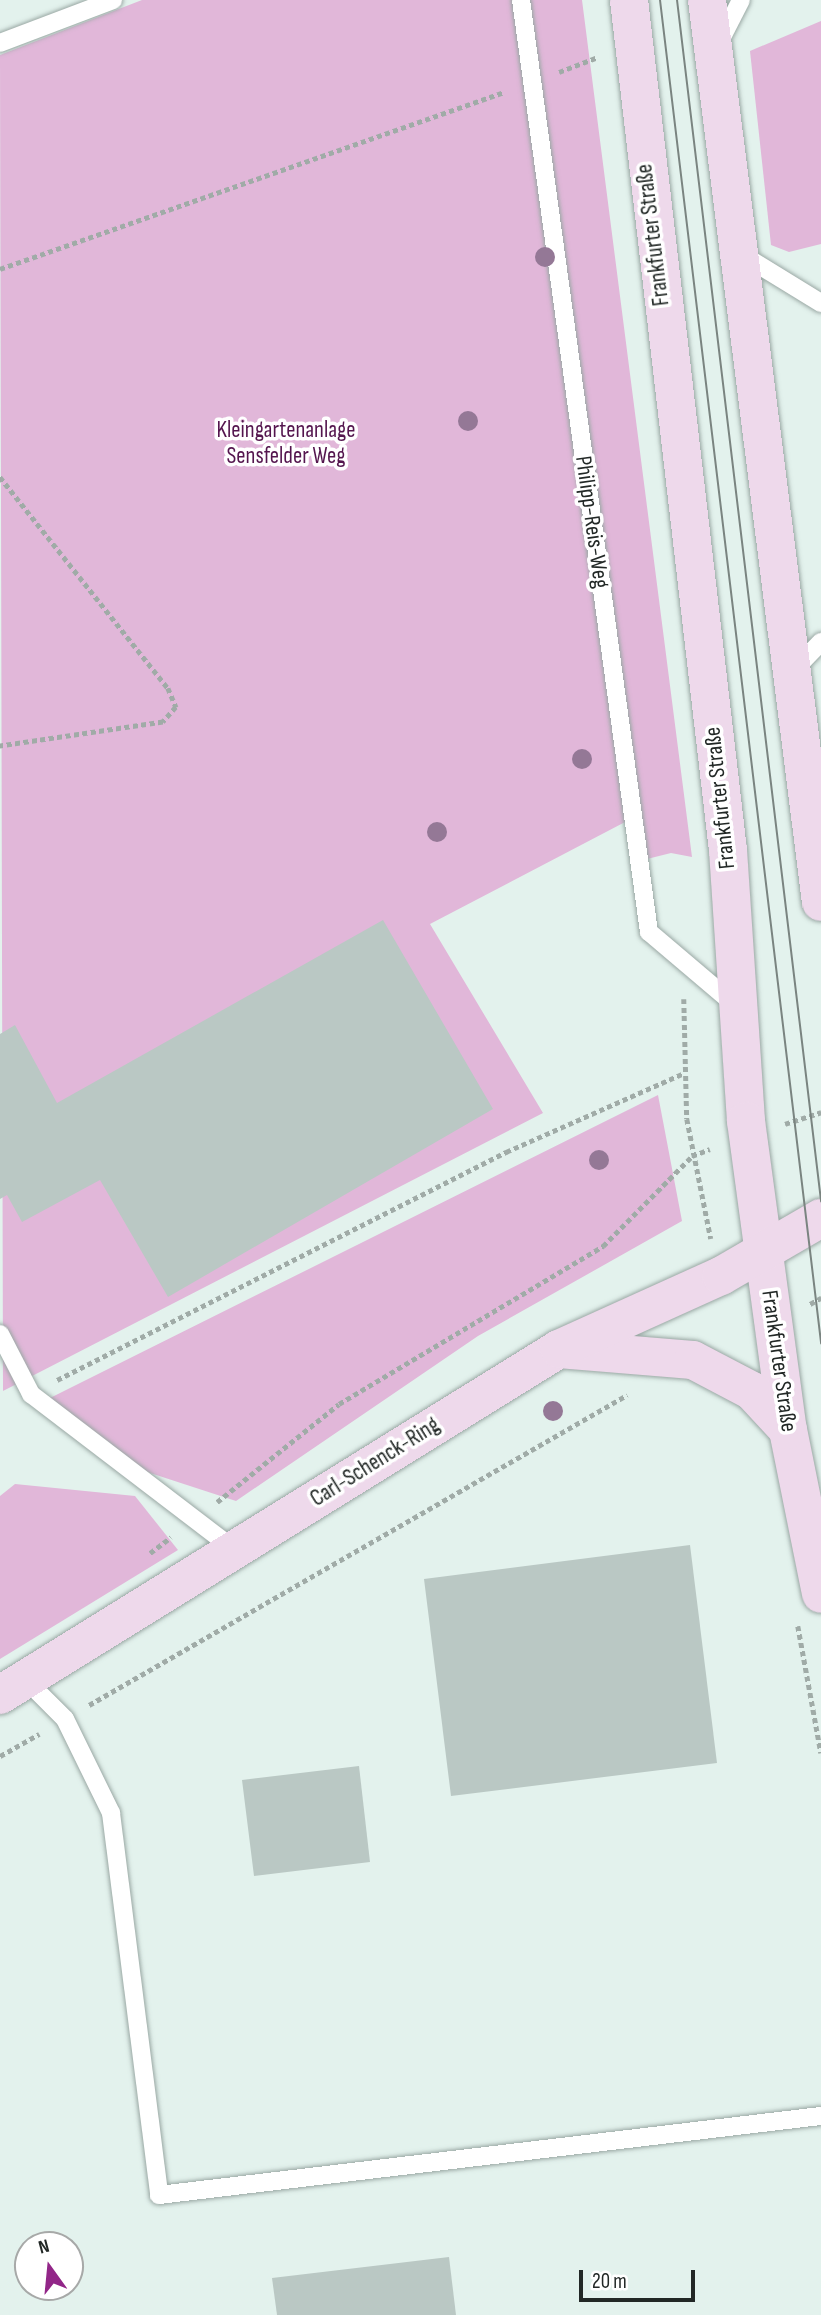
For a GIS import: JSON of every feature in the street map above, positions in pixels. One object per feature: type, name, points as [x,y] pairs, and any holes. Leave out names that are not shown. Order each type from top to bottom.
[{"type":"main road","name":"Frankfurter Straße","points":[[629,0],[728,850],[734,1004],[762,1250],[788,1430],[821,1594]]},
{"type":"main road","points":[[707,0],[821,902]]},
{"type":"main road","name":"Carl-Schenck-Ring","points":[[13,1688],[559,1349],[721,1276],[821,1218]]},
{"type":"main road","points":[[559,1349],[693,1360],[752,1391],[788,1430]]},
{"type":"lane","points":[[0,43],[113,0]]},
{"type":"lane","name":"Philipp-Reis-Weg","points":[[521,0],[649,932],[734,1004]]},
{"type":"lane","points":[[715,52],[741,0]]},
{"type":"lane","points":[[741,254],[821,303]]},
{"type":"lane","points":[[791,674],[821,642]]},
{"type":"lane","points":[[0,1334],[31,1394],[233,1549]]},
{"type":"lane","points":[[13,1688],[65,1719],[111,1813],[159,2195],[821,2116]]},
{"type":"path","points":[[532,82],[606,54]]},
{"type":"path","points":[[0,269],[508,91]]},
{"type":"path","points":[[0,477],[168,688],[176,707],[163,722],[0,746]]},
{"type":"path","points":[[31,1394],[363,1222],[682,1074]]},
{"type":"path","points":[[778,1126],[821,1112]]},
{"type":"path","points":[[143,1559],[339,1404],[603,1246],[692,1156],[707,1150]]},
{"type":"path","points":[[694,1169],[701,1205]]},
{"type":"path","points":[[0,1756],[641,1387]]},
{"type":"green space","name":"Kleingartenanlage Sensfelder Weg","points":[[142,0],[582,0],[692,857],[671,853],[639,861],[627,821],[430,924],[543,1113],[3,1391],[0,55]]},
{"type":"green space","points":[[821,21],[821,244],[789,252],[771,245],[750,51]]},
{"type":"green space","points":[[658,1095],[682,1221],[478,1336],[236,1501],[144,1471],[50,1398]]},
{"type":"green space","points":[[15,1484],[135,1496],[178,1550],[0,1659],[0,1496]]},
{"type":"building","points":[[383,920],[493,1109],[168,1297],[100,1180],[22,1222],[7,1195],[0,1199],[0,1034],[15,1025],[57,1103]]},
{"type":"building","points":[[690,1545],[717,1763],[451,1796],[424,1579]]},
{"type":"building","points":[[359,1766],[370,1862],[254,1876],[242,1780]]},
{"type":"building","points":[[449,2257],[456,2315],[277,2315],[272,2278]]},
{"type":"tram line","points":[[660,0],[821,1343]]},
{"type":"tram line","points":[[677,0],[821,1201]]}]
